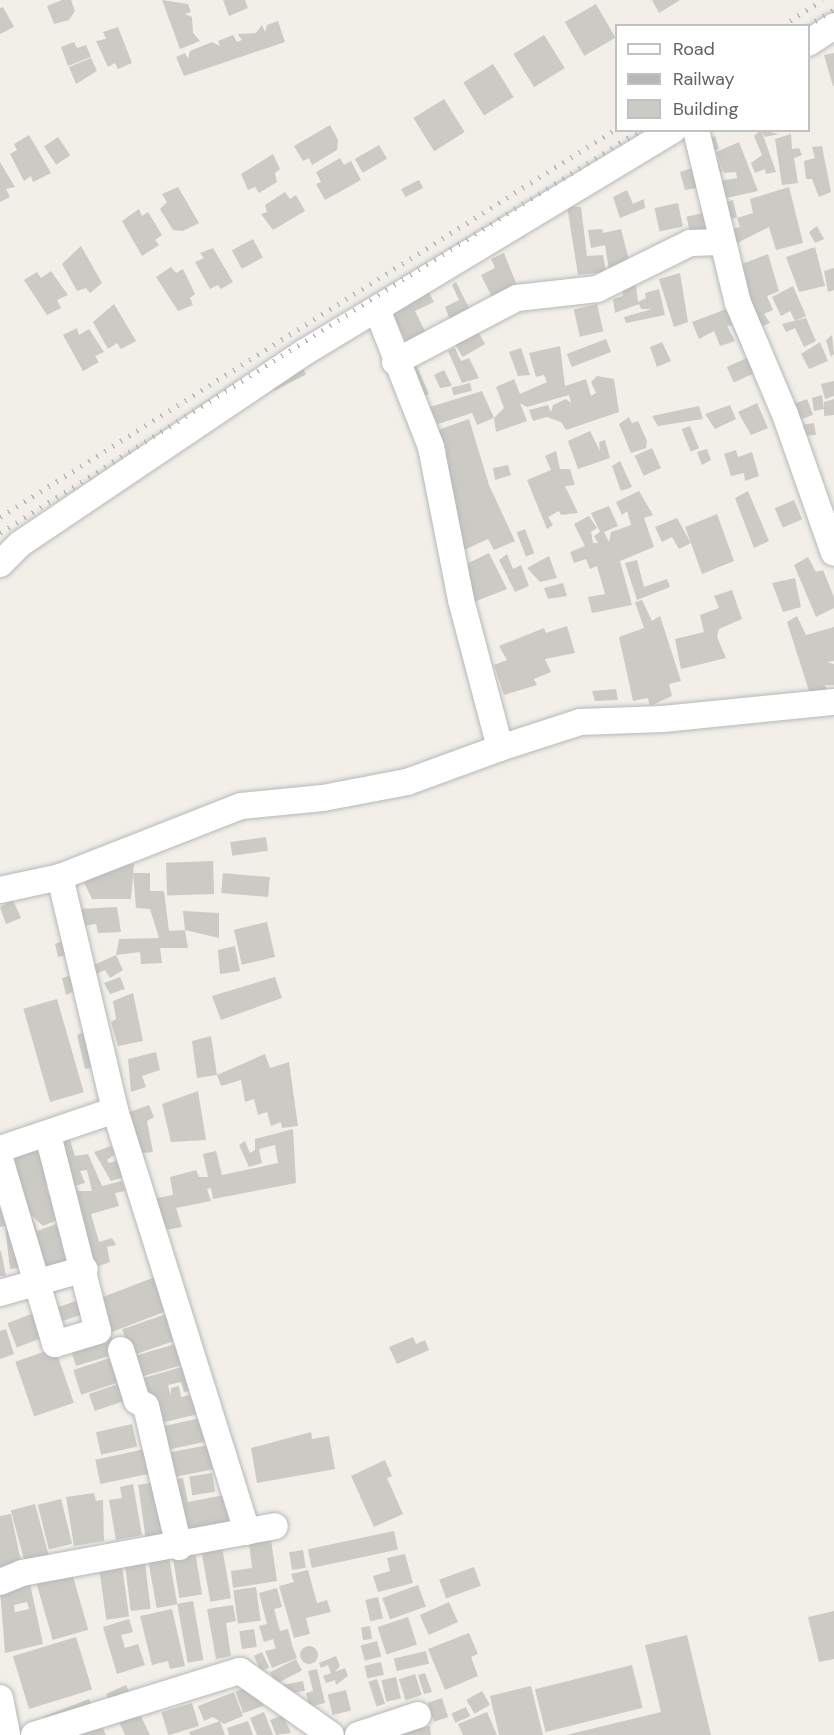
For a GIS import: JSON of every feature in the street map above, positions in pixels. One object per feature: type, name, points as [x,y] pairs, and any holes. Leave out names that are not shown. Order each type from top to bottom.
[{"type":"street","points":[[810,41],[834,26]]},
{"type":"street","points":[[0,564],[20,544],[305,352],[670,132]]},
{"type":"street","points":[[696,132],[738,303],[785,414],[834,553]]},
{"type":"street","points":[[395,362],[517,298],[597,289],[690,243],[722,242]]},
{"type":"street","points":[[377,309],[395,362],[431,447],[461,600],[500,748]]},
{"type":"street","points":[[0,890],[60,877],[240,806],[323,798],[407,782],[580,722],[663,719],[834,702]]},
{"type":"street","points":[[60,877],[115,1110],[247,1532]]},
{"type":"street","points":[[0,1149],[48,1135],[115,1110]]},
{"type":"street","points":[[0,1159],[55,1344],[98,1331],[85,1269],[48,1135]]},
{"type":"street","points":[[0,1293],[85,1269]]},
{"type":"street","points":[[121,1350],[137,1401],[146,1406],[179,1547]]},
{"type":"street","points":[[0,1582],[33,1571],[179,1547],[275,1526]]},
{"type":"street","points":[[34,1735],[240,1671],[331,1735]]},
{"type":"street","points":[[0,1698],[7,1735]]},
{"type":"street","points":[[358,1735],[418,1715]]},
{"type":"building","points":[[62,0],[71,0],[75,11],[69,20],[54,24],[47,6]]},
{"type":"building","points":[[162,0],[188,4],[191,12],[185,14],[192,17],[193,33],[200,41],[180,49]]},
{"type":"building","points":[[223,0],[245,0],[248,8],[229,16]]},
{"type":"building","points":[[652,0],[680,0],[659,13]]},
{"type":"building","points":[[596,4],[615,38],[584,56],[565,22]]},
{"type":"building","points":[[3,7],[14,27],[0,34],[0,8]]},
{"type":"building","points":[[278,21],[285,42],[184,76],[176,57],[185,53],[188,59],[190,51],[212,42],[220,46],[218,41],[233,35],[237,42],[242,40],[238,34],[256,33],[262,25],[265,32],[267,25]]},
{"type":"building","points":[[118,27],[132,63],[118,69],[115,63],[108,67],[96,41],[106,39],[103,32]]},
{"type":"building","points":[[544,35],[565,68],[534,87],[513,54]]},
{"type":"building","points":[[74,42],[77,48],[86,45],[91,57],[68,66],[61,47]]},
{"type":"building","points":[[834,53],[834,86],[833,86],[824,55]]},
{"type":"building","points":[[91,58],[97,71],[76,84],[69,67]]},
{"type":"building","points":[[493,64],[514,97],[484,116],[463,83]]},
{"type":"building","points":[[444,99],[465,132],[434,151],[413,118]]},
{"type":"building","points":[[330,125],[338,140],[337,150],[312,165],[309,158],[303,161],[294,146]]},
{"type":"building","points":[[762,132],[776,172],[766,174],[765,169],[755,173],[751,163],[762,155],[754,136]]},
{"type":"building","points":[[762,132],[779,134],[765,137]]},
{"type":"building","points":[[791,134],[792,149],[799,148],[802,155],[794,158],[798,183],[782,185],[775,139]]},
{"type":"building","points":[[29,135],[51,173],[33,182],[31,176],[24,181],[10,154],[17,150],[14,144]]},
{"type":"building","points":[[715,136],[719,149],[714,151],[723,172],[708,173],[701,142]]},
{"type":"building","points":[[58,137],[70,155],[56,165],[44,147]]},
{"type":"building","points":[[739,142],[758,191],[717,200],[713,182],[737,178],[736,172],[724,173],[716,152]]},
{"type":"building","points":[[379,145],[387,159],[363,173],[355,159]]},
{"type":"building","points":[[822,146],[831,192],[819,197],[812,179],[806,179],[804,161],[815,158],[812,147]]},
{"type":"building","points":[[273,154],[280,169],[275,173],[277,182],[259,193],[255,187],[248,190],[241,174]]},
{"type":"building","points":[[340,158],[344,165],[351,161],[361,180],[325,200],[316,184],[321,182],[316,172]]},
{"type":"building","points":[[0,162],[15,187],[6,189],[10,197],[0,202]]},
{"type":"building","points":[[696,167],[703,187],[685,190],[680,172]]},
{"type":"building","points":[[419,180],[423,188],[405,197],[401,189]]},
{"type":"building","points":[[178,187],[199,223],[183,231],[173,230],[160,209],[167,202],[162,194]]},
{"type":"building","points":[[789,187],[803,243],[776,250],[769,227],[731,246],[726,231],[740,227],[737,218],[753,213],[750,199]]},
{"type":"building","points":[[627,190],[633,204],[644,199],[645,208],[620,218],[613,197]]},
{"type":"building","points":[[285,192],[290,199],[296,195],[305,211],[273,230],[261,214],[267,212],[265,205]]},
{"type":"building","points":[[733,200],[737,218],[721,221],[717,204]]},
{"type":"building","points":[[678,203],[683,226],[660,231],[655,208]]},
{"type":"building","points":[[567,206],[581,207],[587,256],[603,255],[606,272],[578,275]]},
{"type":"building","points":[[139,209],[142,216],[148,212],[162,235],[155,240],[159,245],[142,256],[122,221]]},
{"type":"building","points":[[703,213],[708,235],[692,239],[686,217]]},
{"type":"building","points":[[817,226],[824,239],[815,243],[809,232]]},
{"type":"building","points":[[602,229],[603,233],[621,229],[630,264],[609,270],[605,245],[591,248],[588,230]]},
{"type":"building","points":[[253,239],[263,258],[242,269],[232,250]]},
{"type":"building","points":[[81,246],[102,283],[90,293],[86,288],[77,291],[62,264]]},
{"type":"building","points":[[815,247],[825,286],[799,292],[786,257]]},
{"type":"building","points":[[213,248],[233,282],[221,289],[218,285],[210,289],[195,262],[204,258],[200,253]]},
{"type":"building","points":[[504,253],[520,293],[496,305],[481,275],[495,268],[491,259]]},
{"type":"building","points":[[768,254],[779,291],[767,296],[773,310],[764,314],[770,323],[755,329],[732,268]]},
{"type":"building","points":[[171,267],[176,273],[183,269],[195,294],[190,298],[193,305],[178,311],[156,277]]},
{"type":"building","points":[[834,268],[834,290],[828,292],[824,271]]},
{"type":"building","points":[[51,271],[68,295],[57,300],[61,308],[47,315],[24,280],[37,272],[41,278]]},
{"type":"building","points":[[680,273],[688,322],[674,327],[659,279]]},
{"type":"building","points":[[635,278],[638,302],[646,298],[645,293],[659,289],[665,315],[626,323],[624,317],[652,309],[641,309],[639,304],[615,313],[613,299],[623,296],[622,283]]},
{"type":"building","points":[[456,282],[472,314],[452,325],[445,307],[459,300],[452,285]]},
{"type":"building","points":[[793,286],[806,316],[795,321],[790,311],[781,316],[772,297]]},
{"type":"building","points":[[428,291],[434,302],[415,311],[429,339],[410,349],[390,310]]},
{"type":"building","points":[[114,304],[136,341],[121,349],[117,343],[108,349],[93,322]]},
{"type":"building","points":[[597,304],[603,331],[580,337],[574,309]]},
{"type":"building","points":[[734,306],[750,344],[742,348],[732,325],[727,326],[735,341],[720,346],[714,331],[699,339],[692,322]]},
{"type":"building","points":[[806,318],[816,341],[804,347],[795,328],[786,332],[782,324]]},
{"type":"building","points":[[474,325],[485,344],[462,357],[451,338]]},
{"type":"building","points":[[77,328],[79,335],[89,329],[104,352],[95,356],[99,362],[83,371],[63,335]]},
{"type":"building","points":[[832,335],[834,354],[831,357],[826,340]]},
{"type":"building","points":[[606,339],[611,352],[572,367],[567,354]]},
{"type":"building","points":[[662,342],[671,361],[657,367],[650,347]]},
{"type":"building","points":[[820,342],[828,361],[809,369],[801,354]]},
{"type":"building","points":[[560,346],[565,386],[586,379],[591,396],[596,393],[591,382],[597,376],[614,379],[619,412],[566,430],[561,422],[547,417],[533,421],[529,410],[548,405],[551,412],[553,405],[566,399],[571,403],[569,395],[527,407],[520,403],[527,421],[496,432],[494,418],[504,408],[496,387],[514,379],[520,394],[547,382],[544,375],[536,377],[529,353]]},
{"type":"building","points":[[455,348],[461,361],[469,358],[479,378],[462,383],[448,351]]},
{"type":"building","points":[[521,348],[530,375],[518,376],[509,352]]},
{"type":"building","points":[[756,354],[763,370],[734,383],[727,367]]},
{"type":"building","points":[[414,360],[429,394],[418,398],[405,365]]},
{"type":"building","points":[[300,363],[306,375],[274,391],[268,379]]},
{"type":"building","points":[[444,370],[452,386],[440,388],[434,375]]},
{"type":"building","points":[[834,381],[834,396],[825,399],[821,384]]},
{"type":"building","points":[[470,383],[472,391],[453,395],[452,388]]},
{"type":"building","points":[[482,391],[494,418],[477,425],[472,413],[438,424],[430,407]]},
{"type":"building","points":[[822,395],[824,409],[814,411],[812,398]]},
{"type":"building","points":[[807,399],[813,415],[794,422],[788,406]]},
{"type":"building","points":[[834,399],[834,415],[824,416],[824,402]]},
{"type":"building","points":[[757,403],[768,428],[751,435],[738,412]]},
{"type":"building","points":[[730,405],[736,419],[715,429],[705,414]]},
{"type":"building","points":[[699,406],[703,419],[658,426],[652,416]]},
{"type":"building","points":[[629,417],[632,423],[638,421],[647,441],[646,448],[631,453],[619,424]]},
{"type":"building","points":[[469,419],[489,485],[515,541],[494,550],[488,539],[464,550],[440,457],[447,451],[438,430]]},
{"type":"building","points":[[814,423],[816,435],[798,436],[795,426]]},
{"type":"building","points":[[690,426],[699,448],[691,452],[682,429]]},
{"type":"building","points":[[590,431],[600,451],[599,442],[605,440],[610,458],[578,469],[568,441]]},
{"type":"building","points":[[652,448],[661,468],[644,476],[635,456]]},
{"type":"building","points":[[707,449],[711,460],[702,465],[697,452]]},
{"type":"building","points":[[736,450],[738,457],[752,452],[759,476],[745,481],[744,473],[731,476],[724,454]]},
{"type":"building","points":[[556,451],[560,469],[570,469],[575,485],[565,486],[578,513],[561,515],[559,511],[548,517],[553,525],[547,529],[527,480],[551,470],[545,456]]},
{"type":"building","points":[[620,461],[632,487],[621,491],[612,466]]},
{"type":"building","points":[[508,465],[511,475],[495,480],[493,468]]},
{"type":"building","points":[[639,491],[653,515],[644,518],[654,547],[620,561],[632,605],[592,613],[588,597],[605,594],[597,566],[590,569],[586,559],[574,563],[570,552],[585,546],[574,524],[589,516],[597,528],[591,532],[593,543],[598,543],[594,536],[600,532],[591,513],[609,506],[618,526],[604,532],[609,542],[611,532],[631,525],[627,511],[622,515],[616,502]]},
{"type":"building","points":[[748,491],[769,541],[754,548],[735,498]]},
{"type":"building","points":[[794,500],[802,519],[783,528],[775,508]]},
{"type":"building","points":[[717,514],[734,561],[702,574],[685,527]]},
{"type":"building","points":[[677,518],[691,543],[679,549],[672,537],[662,542],[655,527]]},
{"type":"building","points":[[525,529],[534,553],[526,556],[517,532]]},
{"type":"building","points":[[489,553],[507,589],[469,604],[458,568]]},
{"type":"building","points":[[507,554],[513,569],[521,565],[529,586],[515,592],[499,560]]},
{"type":"building","points":[[549,556],[557,578],[540,582],[527,568]]},
{"type":"building","points":[[808,557],[816,572],[823,570],[834,597],[834,608],[816,617],[794,565]]},
{"type":"building","points":[[637,560],[644,587],[667,579],[670,587],[637,600],[625,563]]},
{"type":"building","points":[[795,578],[801,607],[783,612],[772,583]]},
{"type":"building","points":[[563,583],[567,596],[548,599],[544,588]]},
{"type":"building","points":[[732,590],[742,619],[719,629],[717,637],[726,658],[681,669],[675,639],[704,632],[700,615],[719,608],[714,596]]},
{"type":"building","points":[[642,600],[652,621],[660,616],[681,681],[669,684],[672,696],[650,706],[648,698],[633,701],[619,637],[644,628],[635,602]]},
{"type":"building","points":[[797,616],[806,635],[834,627],[834,661],[827,662],[834,664],[834,685],[825,685],[827,691],[810,694],[787,622]]},
{"type":"building","points":[[567,626],[575,653],[545,659],[551,672],[534,679],[537,685],[504,695],[494,665],[507,660],[499,646],[544,628],[546,633]]},
{"type":"building","points":[[616,689],[618,700],[595,701],[592,691]]},
{"type":"building","points":[[266,837],[268,851],[232,856],[230,842]]},
{"type":"building","points":[[213,861],[214,894],[167,896],[166,863]]},
{"type":"building","points":[[134,864],[131,899],[92,899],[81,876],[86,868]]},
{"type":"building","points":[[133,873],[150,873],[150,891],[164,891],[169,931],[185,930],[188,948],[160,948],[162,963],[141,964],[140,952],[116,955],[119,939],[159,938],[150,909],[136,908]]},
{"type":"building","points":[[223,873],[270,877],[268,897],[221,893]]},
{"type":"building","points":[[13,900],[21,918],[6,924],[0,907]]},
{"type":"building","points":[[117,907],[121,932],[98,933],[96,924],[81,926],[79,909]]},
{"type":"building","points":[[183,911],[219,913],[219,938],[185,930]]},
{"type":"building","points":[[267,922],[275,957],[242,965],[234,930]]},
{"type":"building","points":[[68,939],[73,953],[58,957],[55,944]]},
{"type":"building","points":[[235,946],[240,971],[220,974],[218,950]]},
{"type":"building","points":[[116,955],[123,970],[110,978],[105,970],[93,975],[89,967]]},
{"type":"building","points":[[76,974],[83,987],[66,995],[62,978]]},
{"type":"building","points":[[120,977],[125,989],[110,994],[104,983]]},
{"type":"building","points":[[275,977],[282,998],[221,1020],[212,996]]},
{"type":"building","points":[[133,993],[143,1041],[118,1046],[111,1022],[116,1019],[113,1001]]},
{"type":"building","points":[[57,999],[84,1092],[50,1102],[23,1009]]},
{"type":"building","points":[[90,1030],[101,1065],[85,1069],[77,1035]]},
{"type":"building","points":[[211,1036],[217,1075],[197,1078],[192,1041]]},
{"type":"building","points":[[156,1052],[160,1070],[142,1076],[146,1087],[131,1092],[128,1059]]},
{"type":"building","points":[[265,1054],[270,1068],[289,1062],[298,1126],[282,1128],[281,1122],[271,1126],[267,1112],[258,1115],[254,1099],[245,1102],[241,1080],[221,1086],[217,1075]]},
{"type":"building","points":[[198,1091],[206,1140],[171,1142],[162,1104]]},
{"type":"building","points":[[149,1105],[154,1117],[147,1121],[153,1152],[133,1154],[124,1114]]},
{"type":"building","points":[[293,1129],[296,1183],[213,1199],[211,1188],[207,1189],[211,1201],[176,1208],[182,1227],[153,1232],[147,1200],[173,1195],[170,1177],[196,1170],[199,1177],[208,1177],[203,1154],[216,1151],[222,1175],[278,1163],[275,1145],[259,1149],[262,1163],[249,1167],[239,1145],[245,1141],[250,1153],[255,1150],[255,1139]]},
{"type":"building","points":[[69,1137],[75,1156],[88,1154],[102,1186],[122,1181],[125,1191],[115,1193],[119,1206],[91,1214],[99,1242],[112,1238],[116,1245],[107,1247],[110,1262],[99,1266],[86,1266],[42,1151]],"holes":[[[87,1170],[92,1191],[78,1191],[75,1186],[85,1183],[80,1171]]]},
{"type":"building","points":[[33,1143],[53,1183],[46,1186],[50,1197],[55,1195],[64,1217],[43,1226],[29,1213],[8,1155]]},
{"type":"building","points":[[111,1146],[115,1154],[107,1160],[109,1163],[120,1160],[128,1176],[111,1181],[94,1152]]},
{"type":"building","points":[[0,1156],[19,1222],[32,1217],[37,1231],[56,1224],[86,1282],[53,1293],[34,1266],[10,1269],[5,1226],[0,1227]]},
{"type":"building","points":[[1,1251],[6,1276],[0,1276]]},
{"type":"building","points":[[173,1270],[186,1304],[109,1333],[96,1299]]},
{"type":"building","points":[[90,1296],[81,1315],[62,1321],[66,1332],[50,1310]]},
{"type":"building","points":[[42,1310],[51,1334],[17,1348],[7,1323]]},
{"type":"building","points":[[175,1311],[184,1337],[131,1356],[122,1329]]},
{"type":"building","points":[[6,1329],[14,1354],[0,1359],[0,1331]]},
{"type":"building","points":[[109,1332],[116,1354],[76,1366],[71,1350]]},
{"type":"building","points":[[413,1337],[416,1344],[425,1340],[429,1350],[397,1364],[389,1347]]},
{"type":"building","points":[[186,1341],[192,1362],[139,1377],[133,1356]]},
{"type":"building","points":[[55,1348],[74,1403],[34,1417],[15,1362]]},
{"type":"building","points":[[116,1356],[124,1381],[81,1395],[73,1370]]},
{"type":"building","points":[[195,1363],[201,1388],[184,1392],[181,1382],[168,1385],[171,1396],[171,1388],[179,1386],[181,1397],[199,1393],[203,1413],[156,1424],[140,1379]]},
{"type":"building","points":[[121,1383],[127,1400],[95,1411],[89,1394]]},
{"type":"building","points":[[206,1417],[211,1440],[163,1451],[158,1427]]},
{"type":"building","points":[[132,1424],[137,1446],[101,1455],[96,1432]]},
{"type":"building","points":[[311,1432],[312,1439],[329,1436],[335,1469],[257,1483],[251,1448]]},
{"type":"building","points":[[208,1445],[213,1470],[168,1478],[163,1454]]},
{"type":"building","points":[[150,1448],[155,1472],[100,1484],[95,1460]]},
{"type":"building","points":[[385,1460],[392,1476],[387,1478],[403,1514],[374,1527],[351,1476]]},
{"type":"building","points":[[212,1473],[215,1492],[192,1495],[189,1477]]},
{"type":"building","points":[[183,1478],[188,1502],[235,1493],[241,1522],[178,1534],[167,1481]]},
{"type":"building","points":[[158,1482],[165,1534],[146,1537],[138,1485]]},
{"type":"building","points":[[133,1484],[142,1535],[116,1540],[109,1500],[122,1498],[120,1487]]},
{"type":"building","points":[[94,1493],[96,1501],[103,1500],[104,1541],[74,1546],[66,1497]]},
{"type":"building","points":[[61,1499],[72,1544],[49,1549],[38,1505]]},
{"type":"building","points":[[35,1504],[50,1560],[26,1566],[11,1510]]},
{"type":"building","points":[[11,1514],[22,1566],[0,1571],[0,1516]]},
{"type":"building","points":[[394,1531],[398,1550],[312,1568],[308,1549]]},
{"type":"building","points":[[271,1540],[277,1581],[233,1588],[231,1571],[252,1568],[249,1543]]},
{"type":"building","points":[[222,1547],[231,1598],[210,1602],[201,1551]]},
{"type":"building","points":[[195,1550],[202,1594],[179,1598],[172,1554]]},
{"type":"building","points":[[303,1550],[306,1568],[292,1570],[289,1552]]},
{"type":"building","points":[[405,1554],[413,1583],[378,1592],[373,1576],[390,1571],[387,1558]]},
{"type":"building","points":[[169,1557],[177,1604],[157,1608],[148,1561]]},
{"type":"building","points":[[145,1563],[151,1609],[131,1611],[125,1565]]},
{"type":"building","points":[[122,1566],[129,1617],[106,1620],[99,1569]]},
{"type":"building","points":[[474,1567],[481,1586],[446,1598],[439,1580]]},
{"type":"building","points":[[308,1570],[317,1603],[327,1600],[331,1612],[306,1618],[310,1634],[294,1638],[279,1586],[294,1582],[291,1574]]},
{"type":"building","points":[[72,1573],[88,1630],[53,1640],[36,1583]]},
{"type":"building","points":[[29,1579],[43,1644],[5,1653],[0,1589]],"holes":[[[27,1602],[29,1609],[15,1612],[14,1605]]]},
{"type":"building","points":[[418,1585],[426,1607],[390,1620],[382,1598]]},
{"type":"building","points":[[256,1587],[261,1621],[238,1624],[233,1590]]},
{"type":"building","points":[[277,1588],[282,1607],[274,1609],[280,1631],[288,1629],[292,1645],[276,1649],[273,1639],[264,1642],[259,1626],[267,1624],[259,1593]]},
{"type":"building","points":[[378,1597],[383,1618],[370,1621],[365,1600]]},
{"type":"building","points":[[193,1601],[203,1660],[188,1663],[177,1604]]},
{"type":"building","points":[[449,1602],[458,1622],[429,1635],[420,1615]]},
{"type":"building","points":[[233,1605],[236,1621],[226,1623],[231,1656],[216,1659],[207,1609]]},
{"type":"building","points":[[172,1609],[185,1666],[170,1669],[168,1661],[152,1665],[140,1616]]},
{"type":"building","points":[[834,1611],[834,1659],[819,1662],[808,1617]]},
{"type":"building","points":[[408,1617],[417,1645],[387,1654],[378,1627]]},
{"type":"building","points":[[129,1619],[133,1632],[121,1635],[125,1648],[138,1644],[145,1665],[117,1674],[103,1627]]},
{"type":"building","points":[[370,1626],[372,1639],[363,1640],[361,1627]]},
{"type":"building","points":[[254,1629],[257,1647],[242,1649],[239,1631]]},
{"type":"building","points":[[469,1633],[478,1654],[471,1657],[478,1676],[445,1690],[428,1649]]},
{"type":"building","points":[[687,1635],[711,1735],[566,1735],[661,1712],[645,1645]]},
{"type":"building","points":[[76,1637],[92,1690],[29,1709],[13,1656]]},
{"type":"building","points":[[377,1641],[381,1656],[365,1661],[361,1645]]},
{"type":"building","points":[[292,1645],[297,1658],[272,1668],[265,1651]]},
{"type":"building","points":[[309,1646],[315,1649],[318,1655],[315,1661],[309,1664],[303,1661],[300,1655],[303,1649]]},
{"type":"building","points":[[426,1651],[429,1664],[397,1671],[394,1658]]},
{"type":"building","points":[[262,1652],[269,1667],[261,1671],[254,1656]]},
{"type":"building","points":[[336,1656],[340,1666],[335,1672],[345,1668],[348,1676],[336,1685],[335,1680],[326,1683],[323,1676],[331,1673],[328,1665],[321,1668],[319,1663]]},
{"type":"building","points":[[296,1659],[302,1671],[276,1684],[270,1672]]},
{"type":"building","points":[[381,1662],[384,1675],[367,1678],[364,1666]]},
{"type":"building","points":[[632,1665],[643,1708],[546,1732],[535,1689]]},
{"type":"building","points":[[317,1669],[325,1703],[309,1707],[306,1693],[313,1691],[308,1671]]},
{"type":"building","points":[[425,1673],[432,1692],[424,1694],[418,1675]]},
{"type":"building","points":[[415,1674],[422,1695],[406,1700],[399,1679]]},
{"type":"building","points":[[396,1677],[401,1698],[386,1702],[381,1680]]},
{"type":"building","points":[[377,1679],[385,1704],[376,1707],[368,1682]]},
{"type":"building","points":[[303,1681],[305,1691],[278,1696],[276,1686]]},
{"type":"building","points":[[256,1684],[264,1706],[243,1713],[235,1692]]},
{"type":"building","points":[[126,1685],[150,1735],[125,1735],[106,1694]]},
{"type":"building","points":[[531,1686],[543,1735],[499,1735],[490,1696]]},
{"type":"building","points":[[346,1690],[351,1710],[333,1715],[328,1695]]},
{"type":"building","points":[[482,1691],[490,1705],[474,1714],[466,1700]]},
{"type":"building","points":[[234,1692],[243,1716],[224,1724],[213,1717],[204,1721],[198,1706]]},
{"type":"building","points":[[442,1698],[448,1717],[434,1722],[428,1703]]},
{"type":"building","points":[[89,1699],[106,1735],[51,1735],[43,1717]]},
{"type":"building","points":[[192,1703],[199,1726],[168,1735],[161,1712]]},
{"type":"building","points":[[417,1705],[420,1728],[430,1726],[431,1735],[403,1735],[400,1707]]},
{"type":"building","points":[[466,1707],[470,1716],[455,1723],[451,1714]]},
{"type":"building","points":[[264,1712],[273,1735],[257,1735],[250,1718]]},
{"type":"building","points":[[487,1712],[497,1735],[463,1735],[458,1724]]},
{"type":"building","points":[[283,1715],[291,1733],[276,1735],[270,1720]]},
{"type":"building","points":[[220,1721],[225,1735],[190,1735],[189,1732]]},
{"type":"building","points":[[248,1721],[253,1735],[229,1735],[227,1728]]},
{"type":"railway","points":[[785,24],[822,0]]},
{"type":"railway","points":[[810,24],[834,9]]},
{"type":"railway","points":[[0,517],[615,130]]},
{"type":"railway","points":[[0,533],[637,132]]}]
